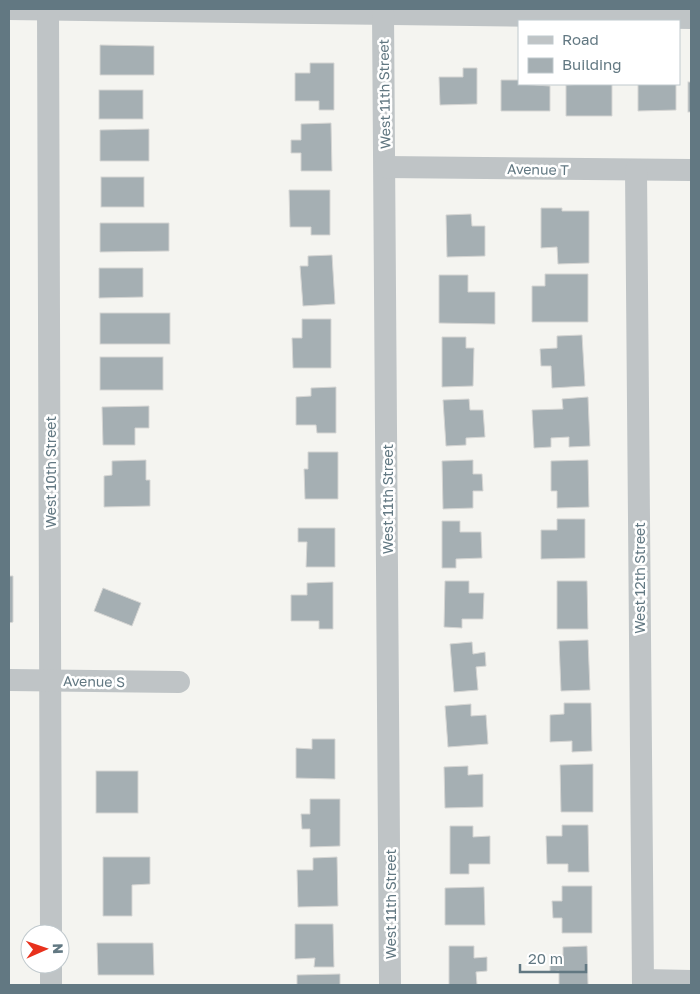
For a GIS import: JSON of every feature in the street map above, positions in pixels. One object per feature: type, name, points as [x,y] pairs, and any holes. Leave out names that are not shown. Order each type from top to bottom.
[{"type":"street","points":[[9,10],[691,18]]},
{"type":"street","name":"West 10th Street","points":[[48,10],[51,924]]},
{"type":"street","name":"West 11th Street","points":[[382,14],[385,167],[390,985]]},
{"type":"street","name":"Avenue T","points":[[385,167],[691,170]]},
{"type":"street","name":"West 12th Street","points":[[636,170],[643,983]]},
{"type":"street","name":"Avenue S","points":[[9,680],[179,682]]},
{"type":"street","points":[[643,983],[691,981]]},
{"type":"building","points":[[100,45],[154,46],[154,75],[100,75]]},
{"type":"building","points":[[310,63],[334,63],[334,110],[319,110],[319,101],[295,101],[295,73],[310,73]]},
{"type":"building","points":[[463,68],[477,68],[477,104],[440,105],[439,77],[463,77]]},
{"type":"building","points":[[501,80],[518,80],[518,85],[550,86],[550,111],[501,111]]},
{"type":"building","points":[[688,82],[691,82],[691,112],[688,112]]},
{"type":"building","points":[[566,85],[612,85],[612,116],[566,116]]},
{"type":"building","points":[[638,85],[676,85],[676,110],[638,111]]},
{"type":"building","points":[[99,90],[143,90],[143,119],[99,119]]},
{"type":"building","points":[[331,123],[332,171],[301,171],[301,153],[291,153],[291,140],[301,140],[301,124]]},
{"type":"building","points":[[149,129],[149,161],[100,161],[100,130]]},
{"type":"building","points":[[101,177],[144,177],[144,207],[101,207]]},
{"type":"building","points":[[289,190],[330,190],[330,235],[311,235],[311,227],[290,227]]},
{"type":"building","points":[[541,208],[562,208],[562,211],[589,211],[589,263],[558,264],[557,247],[541,248]]},
{"type":"building","points":[[471,214],[472,226],[485,226],[485,256],[447,257],[446,215]]},
{"type":"building","points":[[100,223],[169,223],[169,251],[100,252]]},
{"type":"building","points":[[332,255],[335,304],[303,306],[300,266],[308,266],[308,256]]},
{"type":"building","points":[[99,268],[143,268],[143,297],[99,298]]},
{"type":"building","points":[[545,274],[588,274],[588,322],[532,322],[532,286],[545,286]]},
{"type":"building","points":[[439,275],[468,275],[468,292],[495,292],[495,324],[439,323]]},
{"type":"building","points":[[100,313],[170,313],[170,344],[100,344]]},
{"type":"building","points":[[302,319],[331,319],[331,368],[293,368],[292,338],[302,338]]},
{"type":"building","points":[[582,335],[585,386],[552,388],[551,366],[541,366],[540,349],[557,348],[557,336]]},
{"type":"building","points":[[442,337],[466,337],[466,348],[474,348],[473,386],[442,387]]},
{"type":"building","points":[[100,357],[163,357],[163,390],[100,390]]},
{"type":"building","points":[[336,387],[336,433],[317,433],[316,425],[296,425],[296,397],[311,396],[311,388]]},
{"type":"building","points":[[588,397],[590,446],[569,447],[569,437],[551,438],[551,447],[534,448],[532,410],[563,409],[562,399]]},
{"type":"building","points":[[469,399],[470,410],[483,410],[485,437],[466,438],[466,445],[446,446],[443,400]]},
{"type":"building","points":[[149,406],[149,428],[135,428],[135,445],[103,445],[102,407]]},
{"type":"building","points":[[308,452],[338,452],[338,499],[305,499],[304,469],[308,469]]},
{"type":"building","points":[[146,460],[146,480],[150,480],[150,506],[104,507],[104,476],[112,475],[112,461]]},
{"type":"building","points":[[473,460],[473,474],[482,474],[483,491],[473,491],[473,508],[443,509],[442,461]]},
{"type":"building","points":[[588,460],[589,507],[557,508],[557,491],[551,491],[551,461]]},
{"type":"building","points":[[557,519],[585,519],[585,558],[541,559],[541,530],[557,530]]},
{"type":"building","points":[[442,521],[460,521],[460,532],[481,532],[482,558],[456,559],[456,568],[442,568]]},
{"type":"building","points":[[298,528],[335,528],[335,567],[306,567],[307,542],[298,542]]},
{"type":"building","points":[[9,576],[13,576],[13,622],[9,623]]},
{"type":"building","points":[[445,581],[469,581],[469,593],[484,593],[483,619],[462,619],[462,628],[444,627]]},
{"type":"building","points":[[557,581],[587,581],[588,629],[557,629]]},
{"type":"building","points":[[333,582],[333,629],[319,629],[319,621],[291,621],[291,595],[307,595],[307,583]]},
{"type":"building","points":[[103,588],[141,603],[132,626],[94,611]]},
{"type":"building","points":[[588,640],[590,690],[561,691],[559,641]]},
{"type":"building","points":[[472,642],[473,654],[485,652],[486,666],[476,667],[478,690],[454,692],[450,644]]},
{"type":"building","points":[[564,703],[591,703],[592,751],[572,752],[572,741],[550,742],[550,715],[564,714]]},
{"type":"building","points":[[471,704],[471,716],[486,715],[488,744],[448,747],[445,706]]},
{"type":"building","points":[[312,739],[335,739],[335,779],[296,778],[296,748],[312,749]]},
{"type":"building","points":[[593,764],[593,812],[561,812],[560,765]]},
{"type":"building","points":[[468,766],[468,775],[483,774],[483,807],[445,808],[444,767]]},
{"type":"building","points":[[96,771],[138,771],[138,813],[96,813]]},
{"type":"building","points":[[310,799],[340,799],[340,846],[310,847],[310,829],[302,829],[301,814],[310,814]]},
{"type":"building","points":[[562,825],[588,825],[589,872],[568,872],[568,864],[547,864],[546,836],[562,836]]},
{"type":"building","points":[[450,826],[473,826],[473,837],[490,836],[490,864],[469,864],[469,874],[450,874]]},
{"type":"building","points":[[103,857],[150,857],[150,884],[132,885],[132,916],[103,916]]},
{"type":"building","points":[[337,857],[338,906],[298,907],[297,870],[313,870],[313,858]]},
{"type":"building","points":[[562,886],[592,886],[592,933],[562,933],[562,918],[553,918],[552,901],[562,901]]},
{"type":"building","points":[[484,887],[485,925],[445,925],[445,888]]},
{"type":"building","points":[[295,924],[333,924],[334,967],[314,967],[315,958],[295,959]]},
{"type":"building","points":[[97,943],[153,943],[154,975],[98,975]]},
{"type":"building","points":[[449,946],[474,946],[474,958],[487,957],[487,971],[476,972],[477,985],[449,985]]},
{"type":"building","points":[[587,946],[588,985],[559,985],[559,971],[550,972],[550,958],[563,957],[563,947]]},
{"type":"building","points":[[340,974],[340,985],[297,985],[297,975]]}]
